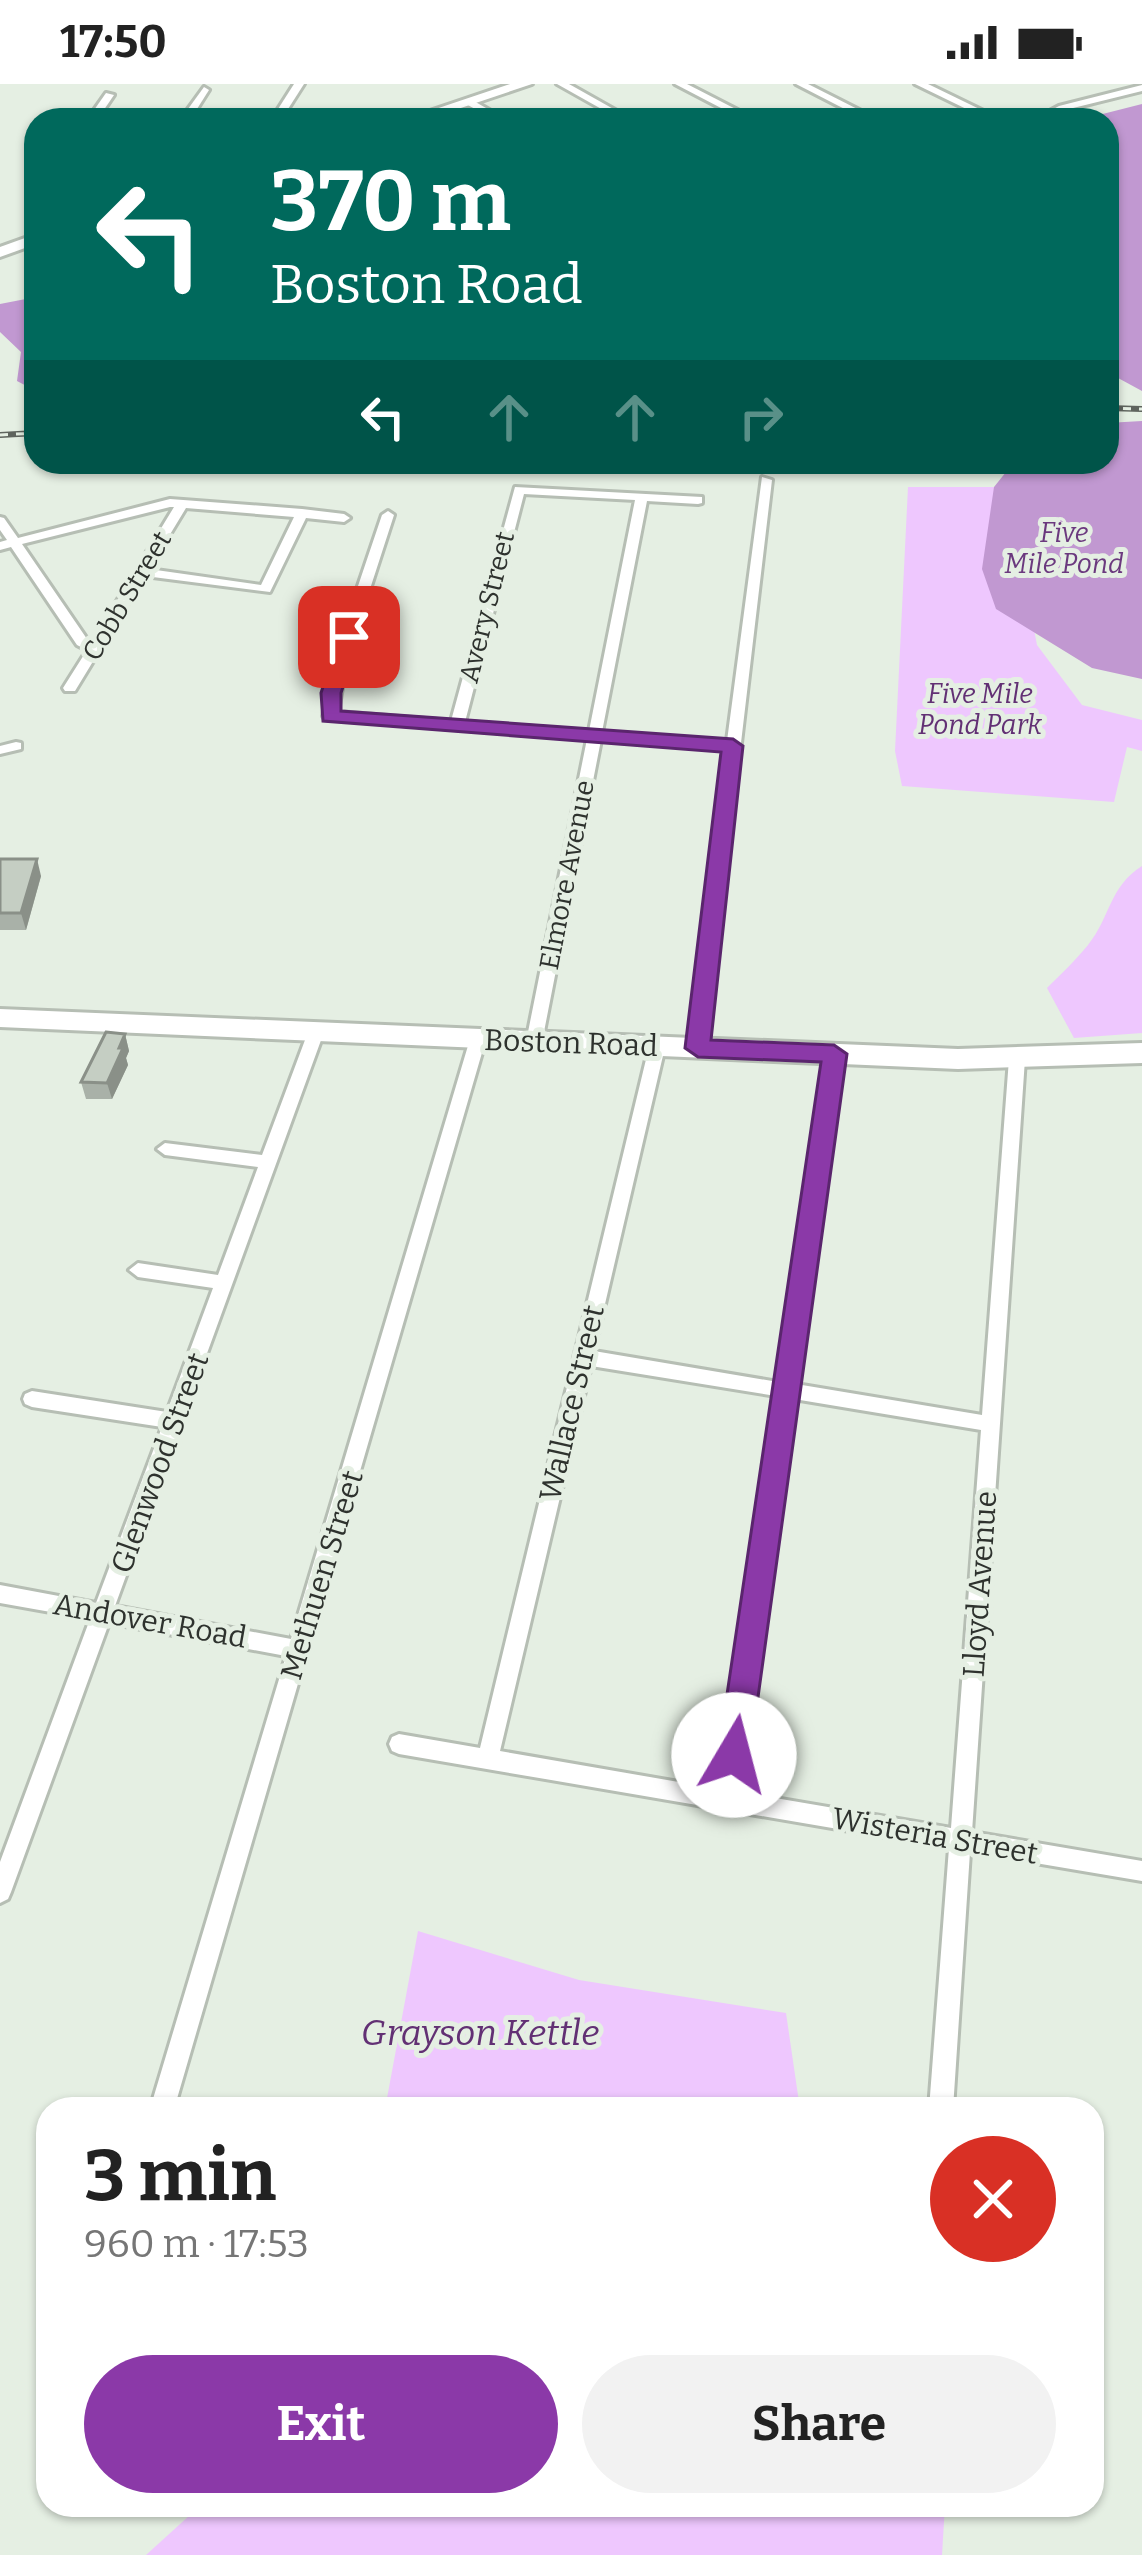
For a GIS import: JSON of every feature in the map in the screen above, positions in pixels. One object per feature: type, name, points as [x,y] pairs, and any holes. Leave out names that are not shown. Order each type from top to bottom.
[{"type":"main road","points":[[447,108],[525,84]]},
{"type":"main road","name":"Boston Road","points":[[1,1021],[834,1054],[1017,1059],[1142,1053]]},
{"type":"street","points":[[562,84],[606,108]]},
{"type":"street","points":[[680,84],[728,108]]},
{"type":"street","points":[[801,84],[850,108]]},
{"type":"street","points":[[920,84],[971,108]]},
{"type":"street","points":[[1098,84],[1117,92]]},
{"type":"street","points":[[1072,108],[1142,88]]},
{"type":"street","points":[[193,108],[204,90]]},
{"type":"street","points":[[100,108],[109,95]]},
{"type":"street","points":[[469,101],[481,108]]},
{"type":"street","points":[[698,1048],[766,480]]},
{"type":"street","name":"Avery Street","points":[[457,725],[519,490],[642,497]]},
{"type":"street","points":[[642,497],[698,500]]},
{"type":"street","name":"Elmore Avenue","points":[[534,1042],[642,497]]},
{"type":"street","points":[[7,544],[183,503],[344,518]]},
{"type":"street","name":"Cobb Street","points":[[70,688],[183,503]]},
{"type":"street","points":[[141,572],[265,589],[302,514]]},
{"type":"street","points":[[388,515],[339,663],[330,716],[733,746]]},
{"type":"street","points":[[0,521],[7,544],[82,643],[96,649]]},
{"type":"street","name":"Glenwood Street","points":[[0,1892],[316,1032]]},
{"type":"street","name":"Methuen Street","points":[[165,2097],[478,1039]]},
{"type":"street","name":"Wallace Street","points":[[488,1759],[657,1046]]},
{"type":"street","points":[[728,1801],[834,1054]]},
{"type":"street","name":"Lloyd Avenue","points":[[942,2097],[1017,1059]]},
{"type":"street","points":[[165,1149],[268,1162]]},
{"type":"street","points":[[138,1270],[226,1283]]},
{"type":"street","points":[[583,1357],[992,1424]]},
{"type":"street","points":[[32,1400],[174,1421]]},
{"type":"street","name":"Andover Road","points":[[0,1594],[299,1649]]},
{"type":"street","points":[[399,1744],[488,1759]]},
{"type":"street","name":"Wisteria Street","points":[[488,1759],[1142,1871]]},
{"type":"green space","name":"Five Mile Pond Park","points":[[908,487],[1079,487],[1030,609],[1037,645],[1082,705],[1142,720],[1142,751],[1127,747],[1114,802],[902,786],[895,751]]},
{"type":"green space","points":[[1142,866],[1142,1033],[1074,1038],[1047,988],[1088,945],[1116,893]]},
{"type":"green space","name":"Grayson Kettle","points":[[418,1931],[579,1980],[786,2013],[798,2097],[387,2097]]},
{"type":"green space","points":[[188,2517],[944,2517],[942,2555],[146,2555]]},
{"type":"water","points":[[1142,104],[1142,391],[1119,379],[1119,110]]},
{"type":"water","points":[[24,299],[24,385],[17,381],[21,352],[0,332],[0,304]]},
{"type":"water","name":"Five Mile Pond","points":[[1142,421],[1142,679],[1092,668],[996,609],[982,569],[994,487],[1004,474],[1119,474],[1119,422]]},
{"type":"building","points":[[0,859],[37,859],[21,913],[0,913]]},
{"type":"building","points":[[106,1032],[125,1034],[107,1083],[81,1082]]},
{"type":"railway","points":[[1119,408],[1142,409]]},
{"type":"railway","points":[[0,435],[24,434]]},
{"type":"route","points":[[349,637],[331,693],[330,716],[733,746],[698,1048],[834,1054],[734,1755]]}]
